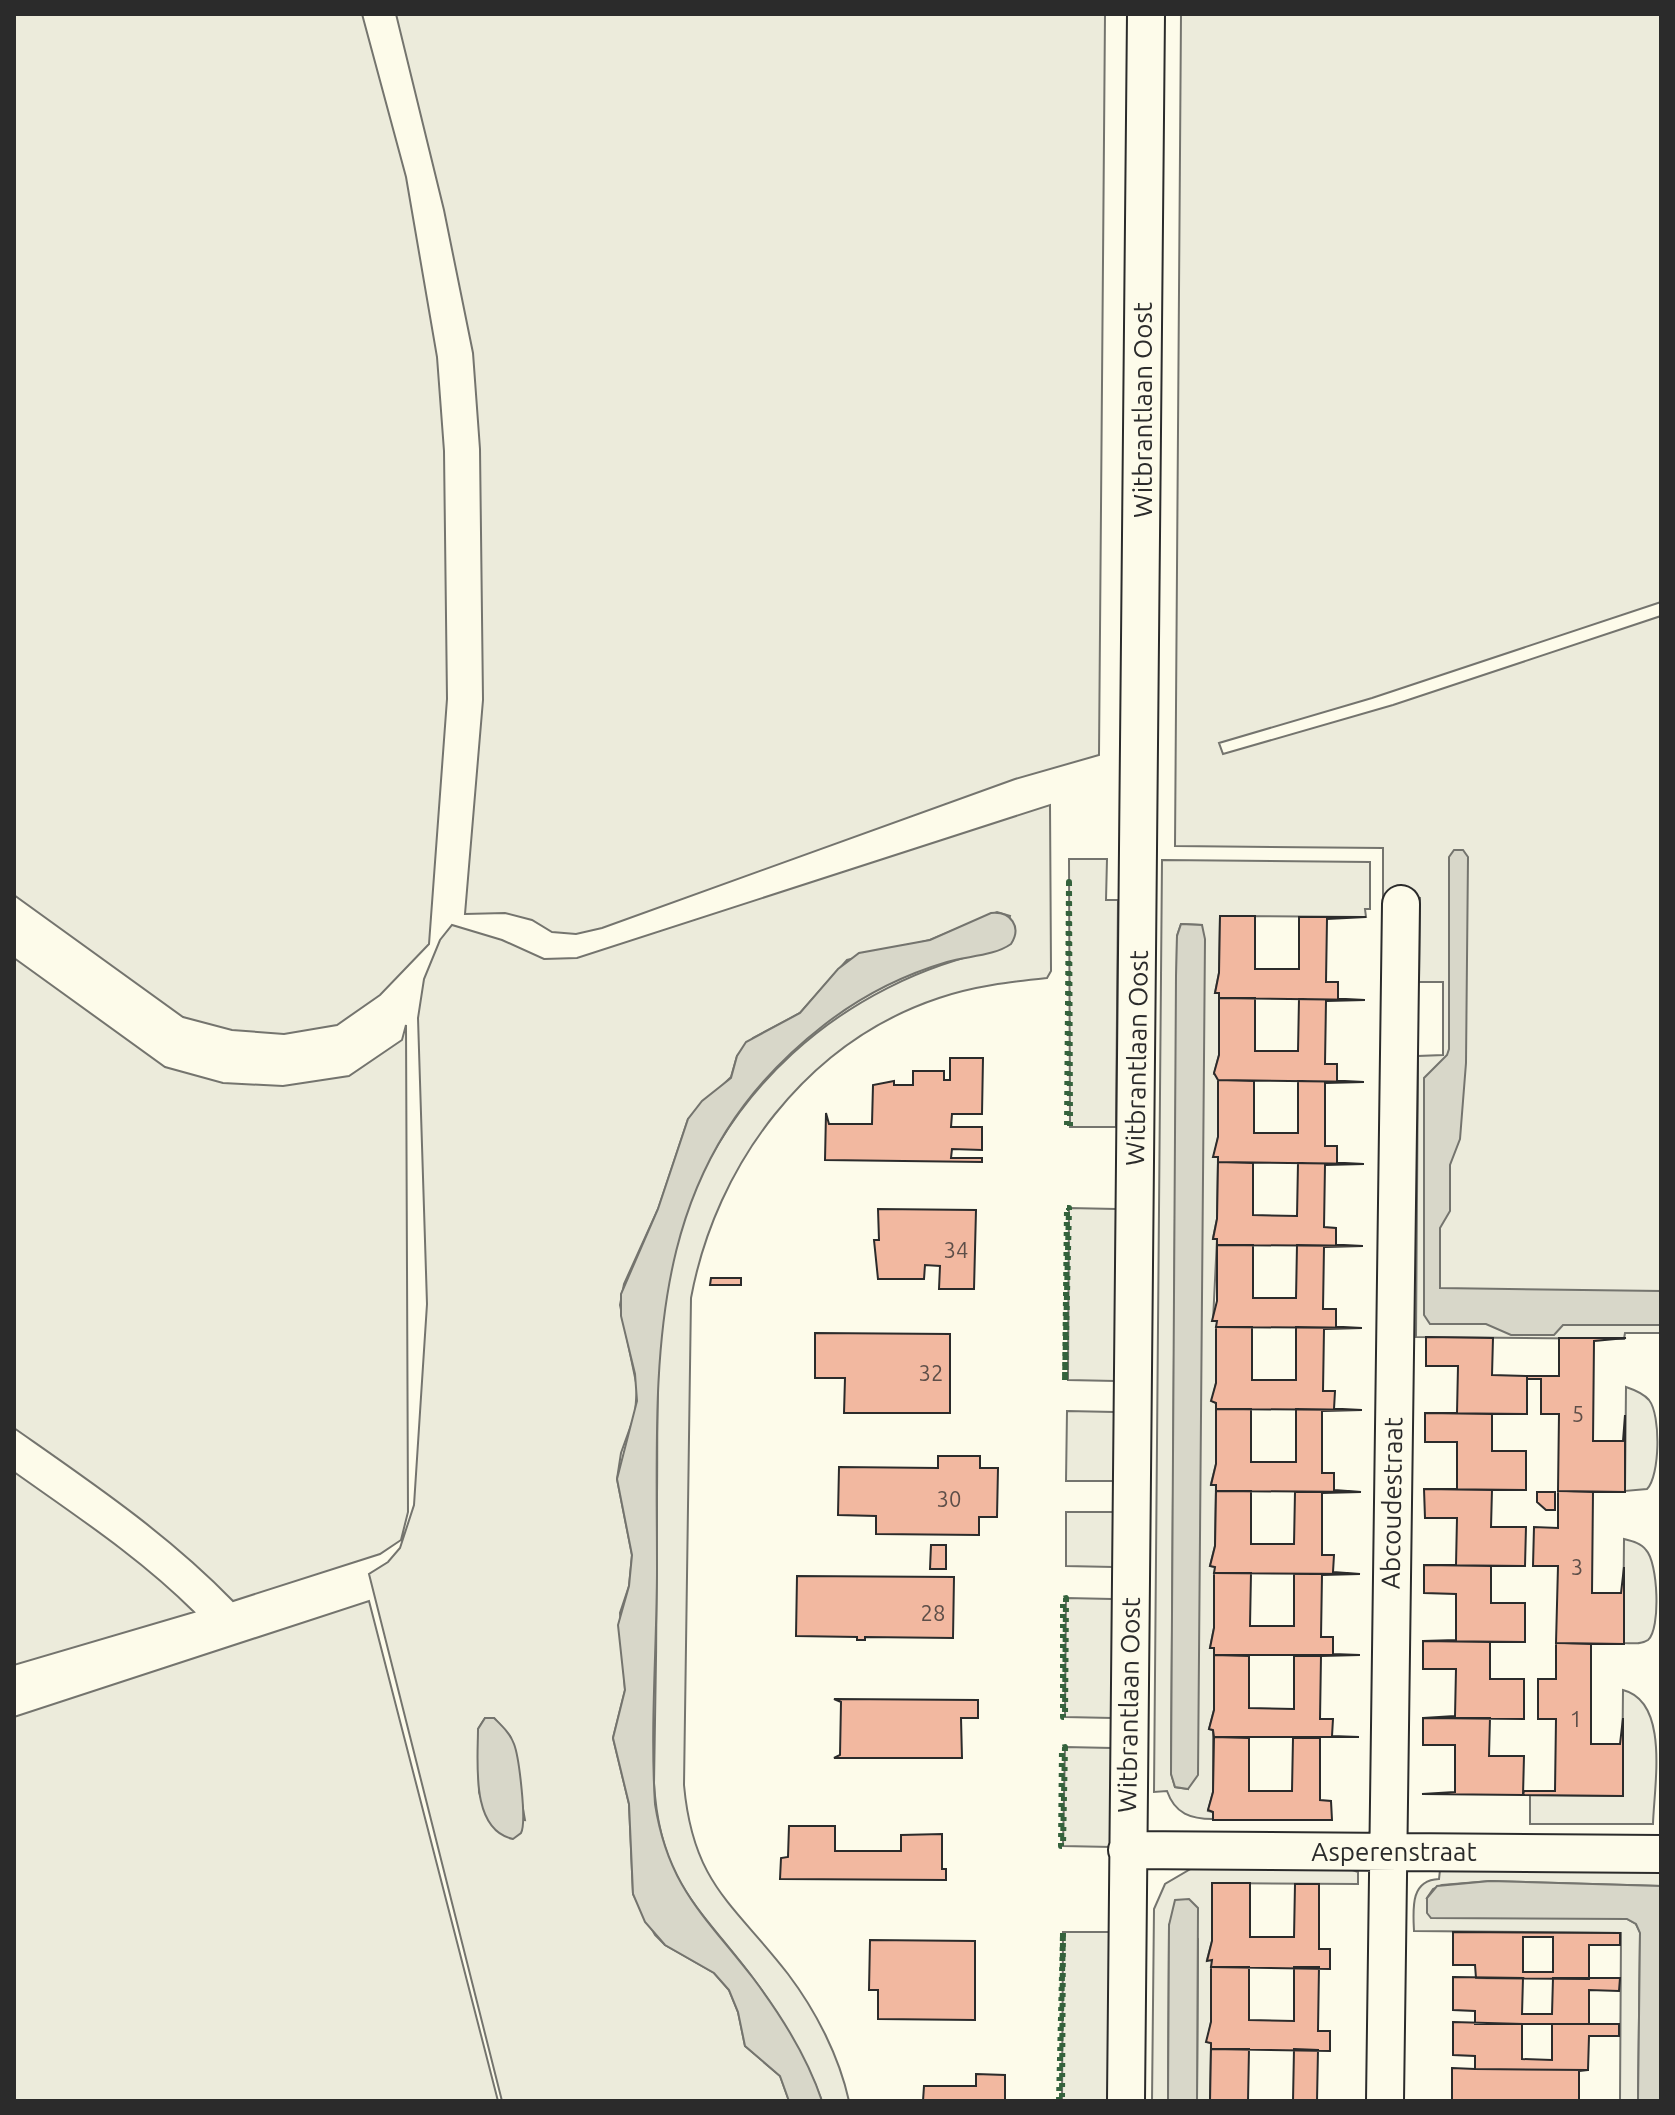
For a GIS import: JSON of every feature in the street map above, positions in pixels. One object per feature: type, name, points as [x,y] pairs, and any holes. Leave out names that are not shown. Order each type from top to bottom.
[{"type":"street","name":"Witbrantlaan Oost","points":[[1126,2101],[1146,14]]},
{"type":"street","name":"Abcoudestraat","points":[[1385,2101],[1401,904]]},
{"type":"street","name":"Asperenstraat","points":[[1127,1850],[1661,1854]]},
{"type":"shaded area","points":[[14,14],[362,14],[406,177],[437,357],[444,451],[447,699],[429,944],[380,995],[337,1025],[284,1034],[232,1030],[183,1017],[14,895]]},
{"type":"shaded area","points":[[396,14],[1105,14],[1099,755],[1015,779],[602,928],[576,934],[552,932],[532,920],[505,913],[465,914],[483,700],[480,449],[473,353],[444,210]]},
{"type":"shaded area","points":[[1181,14],[1661,14],[1661,602],[1372,698],[1219,743],[1223,754],[1393,705],[1661,616],[1661,1333],[1625,1333],[1624,1339],[1416,1337],[1418,1056],[1443,1055],[1443,982],[1419,982],[1420,898],[1383,897],[1383,848],[1175,846]]},
{"type":"shaded area","points":[[1050,805],[1051,971],[1047,978],[979,987],[939,998],[891,1018],[848,1045],[809,1077],[775,1114],[746,1156],[722,1201],[703,1248],[691,1298],[684,1785],[689,1819],[706,1870],[808,2003],[833,2051],[849,2101],[822,2101],[801,2054],[775,2010],[701,1913],[674,1871],[658,1818],[654,1783],[657,1403],[667,1282],[692,1196],[719,1143],[752,1096],[792,1054],[838,1018],[888,988],[942,965],[1000,949],[1010,916],[997,912],[930,940],[847,960],[800,1013],[753,1038],[737,1056],[731,1077],[688,1119],[658,1209],[624,1284],[620,1305],[637,1387],[635,1414],[621,1453],[617,1479],[632,1555],[629,1586],[620,1613],[625,1690],[613,1738],[629,1804],[633,1894],[655,1935],[665,1945],[714,1973],[729,1990],[738,2012],[745,2046],[780,2076],[789,2101],[502,2101],[369,1574],[388,1562],[400,1548],[414,1505],[427,1304],[418,1018],[424,979],[440,940],[452,925],[502,940],[544,959],[577,958]],"holes":[[[485,1718],[494,1718],[510,1736],[525,1820],[487,1816],[479,1792],[478,1729]]]},
{"type":"shaded area","points":[[1454,850],[1463,850],[1468,857],[1466,1063],[1460,1139],[1450,1165],[1450,1211],[1440,1228],[1440,1288],[1661,1291],[1661,1325],[1563,1325],[1554,1335],[1511,1335],[1486,1324],[1430,1324],[1424,1315],[1424,1078],[1447,1055],[1449,1049],[1449,857]]},
{"type":"shaded area","points":[[1069,859],[1107,859],[1106,900],[1118,900],[1116,1127],[1070,1127]]},
{"type":"shaded area","points":[[1162,860],[1370,862],[1370,909],[1365,909],[1366,917],[1220,916],[1219,973],[1215,993],[1219,993],[1219,1055],[1214,1074],[1219,1075],[1218,1137],[1214,1157],[1218,1157],[1217,1219],[1213,1238],[1217,1239],[1213,1321],[1217,1321],[1216,1383],[1212,1401],[1216,1403],[1216,1464],[1211,1484],[1216,1485],[1215,1546],[1210,1566],[1215,1567],[1214,1628],[1210,1648],[1214,1648],[1214,1710],[1209,1729],[1213,1730],[1213,1792],[1208,1811],[1213,1812],[1213,1819],[1185,1814],[1174,1805],[1167,1791],[1154,1792]],"holes":[[[1181,924],[1202,925],[1188,1789],[1175,1787],[1171,1773],[1177,936]]]},
{"type":"shaded area","points":[[991,913],[1004,915],[1013,921],[1015,932],[1011,944],[989,953],[931,967],[867,996],[824,1025],[764,1081],[720,1141],[690,1205],[672,1272],[661,1342],[657,1415],[655,1804],[661,1833],[679,1879],[704,1918],[783,2021],[809,2068],[822,2101],[789,2101],[780,2076],[745,2046],[738,2012],[729,1990],[714,1973],[665,1945],[645,1922],[633,1894],[629,1804],[613,1738],[625,1690],[618,1625],[629,1586],[632,1555],[617,1479],[637,1401],[635,1374],[621,1316],[621,1294],[658,1209],[688,1119],[702,1101],[731,1078],[737,1056],[746,1042],[800,1013],[838,969],[859,953],[930,940]]},
{"type":"shaded area","points":[[1181,924],[1202,925],[1205,939],[1198,1775],[1188,1789],[1175,1787],[1171,1774],[1176,976],[1177,936]]},
{"type":"shaded area","points":[[14,958],[165,1067],[223,1083],[283,1086],[349,1076],[402,1040],[406,1025],[408,1512],[401,1540],[380,1554],[233,1601],[155,1531],[14,1428]]},
{"type":"shaded area","points":[[1069,1208],[1116,1209],[1115,1381],[1068,1380]]},
{"type":"shaded area","points":[[1626,1387],[1649,1400],[1656,1418],[1657,1459],[1647,1489],[1625,1491]]},
{"type":"shaded area","points":[[1067,1411],[1114,1412],[1114,1481],[1066,1481]]},
{"type":"shaded area","points":[[14,1472],[130,1556],[194,1612],[14,1665]]},
{"type":"shaded area","points":[[1066,1512],[1113,1512],[1113,1567],[1066,1566]]},
{"type":"shaded area","points":[[1624,1539],[1646,1550],[1655,1581],[1655,1623],[1648,1640],[1639,1643],[1623,1643]]},
{"type":"shaded area","points":[[1066,1598],[1112,1599],[1112,1718],[1065,1717]]},
{"type":"shaded area","points":[[369,1601],[498,2101],[14,2101],[14,1717]]},
{"type":"shaded area","points":[[1623,1690],[1638,1698],[1648,1711],[1653,1728],[1656,1768],[1653,1824],[1530,1824],[1530,1795],[1622,1796]]},
{"type":"shaded area","points":[[485,1718],[494,1718],[503,1727],[516,1751],[522,1789],[523,1827],[513,1839],[499,1833],[489,1823],[479,1793],[478,1729]]},
{"type":"shaded area","points":[[1065,1747],[1112,1748],[1111,1847],[1063,1846]]},
{"type":"shaded area","points":[[1194,1867],[1350,1869],[1358,1872],[1358,1884],[1212,1883],[1212,1941],[1207,1960],[1212,1960],[1211,2022],[1207,2042],[1211,2043],[1210,2101],[1197,2101],[1198,1939],[1169,1925],[1168,2101],[1152,2101],[1154,1909],[1165,1884]]},
{"type":"shaded area","points":[[1440,1870],[1661,1872],[1661,1886],[1490,1881],[1442,1885],[1433,1889],[1427,1898],[1627,1919],[1636,1924],[1640,1932],[1638,2101],[1620,2101],[1621,1933],[1414,1931],[1415,1897],[1423,1884],[1439,1879]]},
{"type":"shaded area","points":[[1490,1881],[1661,1886],[1661,2101],[1638,2101],[1640,1933],[1636,1924],[1627,1919],[1431,1918],[1427,1913],[1427,1898],[1437,1886]]},
{"type":"shaded area","points":[[1189,1899],[1198,1908],[1197,2101],[1168,2101],[1169,1925],[1175,1900]]},
{"type":"shaded area","points":[[1063,1932],[1110,1932],[1109,2101],[1062,2101]]},
{"type":"building","points":[[1220,916],[1255,916],[1255,969],[1299,969],[1299,917],[1366,917],[1327,919],[1326,982],[1338,982],[1338,999],[1365,1000],[1219,998],[1219,993],[1215,993],[1219,973]]},
{"type":"building","points":[[1219,998],[1255,998],[1255,1051],[1298,1051],[1299,999],[1365,1000],[1326,1001],[1325,1064],[1337,1064],[1337,1081],[1364,1082],[1218,1080],[1214,1073],[1219,1055]]},
{"type":"building","points":[[950,1058],[983,1058],[982,1114],[952,1114],[951,1127],[982,1127],[982,1150],[952,1149],[951,1158],[982,1158],[982,1162],[825,1160],[826,1113],[829,1124],[872,1124],[873,1085],[894,1081],[894,1085],[913,1085],[913,1071],[944,1071],[944,1080],[950,1080]]},
{"type":"building","points":[[1218,1080],[1254,1081],[1254,1133],[1298,1133],[1298,1081],[1364,1082],[1325,1083],[1325,1146],[1337,1146],[1337,1163],[1364,1164],[1218,1162],[1218,1157],[1213,1157],[1218,1137]]},
{"type":"building","points":[[1218,1162],[1253,1163],[1253,1215],[1297,1216],[1298,1163],[1364,1164],[1325,1165],[1324,1227],[1336,1228],[1336,1245],[1363,1246],[1217,1245],[1217,1239],[1213,1239],[1217,1219]]},
{"type":"building","points":[[878,1209],[976,1210],[974,1289],[939,1289],[940,1266],[925,1265],[924,1279],[878,1279],[874,1240],[879,1240]]},
{"type":"building","points":[[1217,1245],[1253,1245],[1253,1298],[1296,1298],[1297,1245],[1363,1246],[1324,1247],[1323,1309],[1336,1309],[1336,1327],[1362,1328],[1216,1327],[1217,1321],[1212,1321],[1217,1301]]},
{"type":"building","points":[[711,1278],[741,1278],[741,1285],[710,1285]]},
{"type":"building","points":[[1216,1327],[1252,1327],[1252,1380],[1296,1380],[1296,1327],[1362,1328],[1324,1329],[1323,1391],[1335,1391],[1334,1409],[1362,1410],[1216,1409],[1216,1403],[1211,1401],[1216,1383]]},
{"type":"building","points":[[815,1333],[950,1334],[950,1413],[844,1413],[845,1378],[815,1378]]},
{"type":"building","points":[[1426,1337],[1493,1338],[1492,1375],[1527,1376],[1527,1414],[1425,1413],[1457,1413],[1458,1366],[1426,1366]]},
{"type":"building","points":[[1559,1338],[1626,1338],[1594,1341],[1593,1441],[1623,1441],[1625,1415],[1625,1492],[1558,1491],[1559,1414],[1541,1414],[1541,1379],[1527,1379],[1527,1376],[1559,1376]]},
{"type":"building","points":[[1216,1409],[1251,1409],[1251,1462],[1296,1462],[1296,1409],[1362,1410],[1322,1411],[1322,1473],[1334,1473],[1334,1490],[1361,1492],[1216,1491],[1216,1485],[1211,1485],[1216,1464]]},
{"type":"building","points":[[1425,1413],[1492,1414],[1492,1451],[1526,1451],[1526,1490],[1424,1489],[1457,1489],[1457,1442],[1425,1442]]},
{"type":"building","points":[[938,1456],[980,1456],[980,1468],[998,1468],[997,1517],[979,1517],[979,1535],[876,1534],[876,1516],[838,1515],[839,1467],[938,1468]]},
{"type":"building","points":[[1424,1489],[1492,1490],[1491,1527],[1526,1527],[1525,1566],[1424,1565],[1456,1565],[1457,1518],[1425,1518]]},
{"type":"building","points":[[1216,1491],[1251,1491],[1251,1544],[1294,1544],[1295,1492],[1361,1492],[1322,1493],[1322,1555],[1334,1555],[1333,1572],[1360,1574],[1214,1573],[1215,1567],[1210,1566],[1215,1546]]},
{"type":"building","points":[[1558,1491],[1593,1492],[1592,1593],[1621,1593],[1624,1567],[1624,1644],[1556,1643],[1558,1566],[1533,1566],[1534,1527],[1558,1528]]},
{"type":"building","points":[[1537,1492],[1555,1492],[1555,1510],[1546,1510],[1537,1502]]},
{"type":"building","points":[[931,1545],[946,1545],[946,1569],[930,1569]]},
{"type":"building","points":[[1424,1565],[1491,1566],[1491,1603],[1525,1603],[1525,1642],[1423,1641],[1456,1640],[1456,1594],[1424,1593]]},
{"type":"building","points":[[1214,1573],[1251,1573],[1250,1626],[1294,1626],[1294,1574],[1360,1574],[1322,1575],[1321,1637],[1333,1637],[1333,1654],[1360,1655],[1214,1655],[1214,1648],[1210,1648],[1214,1628]]},
{"type":"building","points":[[797,1576],[954,1577],[953,1638],[865,1637],[865,1640],[857,1640],[857,1637],[796,1636]]},
{"type":"building","points":[[1423,1641],[1490,1642],[1490,1679],[1524,1679],[1524,1719],[1423,1718],[1455,1716],[1456,1669],[1423,1669]]},
{"type":"building","points":[[1556,1643],[1591,1644],[1591,1744],[1620,1744],[1623,1718],[1623,1796],[1523,1795],[1524,1791],[1555,1791],[1556,1719],[1538,1719],[1538,1679],[1556,1679]]},
{"type":"building","points":[[1214,1655],[1249,1656],[1249,1708],[1294,1709],[1294,1656],[1360,1655],[1321,1656],[1320,1719],[1333,1719],[1332,1736],[1359,1737],[1214,1737],[1213,1730],[1209,1729],[1214,1710]]},
{"type":"building","points":[[834,1699],[978,1700],[978,1718],[961,1718],[962,1758],[834,1758],[840,1755],[841,1702]]},
{"type":"building","points":[[1423,1718],[1490,1718],[1489,1756],[1524,1756],[1523,1795],[1422,1794],[1455,1792],[1455,1745],[1423,1745]]},
{"type":"building","points":[[1214,1737],[1249,1738],[1249,1791],[1292,1791],[1293,1738],[1320,1738],[1320,1800],[1331,1801],[1332,1820],[1213,1820],[1213,1812],[1208,1810],[1213,1792]]},
{"type":"building","points":[[789,1826],[835,1826],[835,1851],[901,1851],[901,1835],[942,1834],[942,1869],[946,1869],[946,1880],[780,1879],[781,1858],[788,1857]]},
{"type":"building","points":[[1212,1883],[1250,1883],[1250,1937],[1294,1937],[1295,1884],[1319,1884],[1319,1949],[1330,1949],[1330,1969],[1211,1967],[1212,1960],[1207,1961],[1212,1941]]},
{"type":"building","points":[[1453,1932],[1620,1933],[1620,1945],[1589,1945],[1589,1979],[1476,1978],[1475,1965],[1453,1965]],"holes":[[[1523,1937],[1553,1937],[1553,1972],[1523,1972]]]},
{"type":"building","points":[[870,1940],[975,1941],[975,2020],[878,2019],[878,1990],[869,1990]]},
{"type":"building","points":[[1211,1967],[1249,1967],[1249,2020],[1294,2021],[1294,1967],[1319,1967],[1318,2031],[1330,2031],[1330,2051],[1211,2049],[1211,2043],[1206,2042],[1211,2022]]},
{"type":"building","points":[[1453,1977],[1523,1978],[1522,2014],[1552,2014],[1553,1978],[1620,1978],[1619,1991],[1589,1990],[1589,2024],[1475,2024],[1475,2011],[1453,2010]]},
{"type":"building","points":[[1453,2022],[1522,2024],[1522,2059],[1552,2060],[1552,2024],[1619,2024],[1619,2036],[1589,2036],[1588,2070],[1475,2069],[1475,2056],[1453,2055]]},
{"type":"building","points":[[1211,2049],[1249,2049],[1248,2101],[1210,2101]]},
{"type":"building","points":[[1294,2049],[1318,2050],[1317,2101],[1293,2101]]},
{"type":"building","points":[[1452,2068],[1588,2070],[1579,2071],[1579,2101],[1452,2101]]},
{"type":"building","points":[[976,2074],[1005,2075],[1005,2101],[923,2101],[924,2086],[976,2086]]},
{"type":"hedge","points":[[1069,882],[1070,1127],[1067,1127],[1069,882]]},
{"type":"hedge","points":[[1067,1208],[1069,1208],[1065,1381],[1067,1208]]},
{"type":"hedge","points":[[1066,1598],[1065,1717],[1063,1717],[1063,1599],[1066,1598]]},
{"type":"hedge","points":[[1065,1747],[1063,1846],[1061,1846],[1062,1748],[1065,1747]]},
{"type":"hedge","points":[[1059,2101],[1063,1932],[1062,2101]]}]
